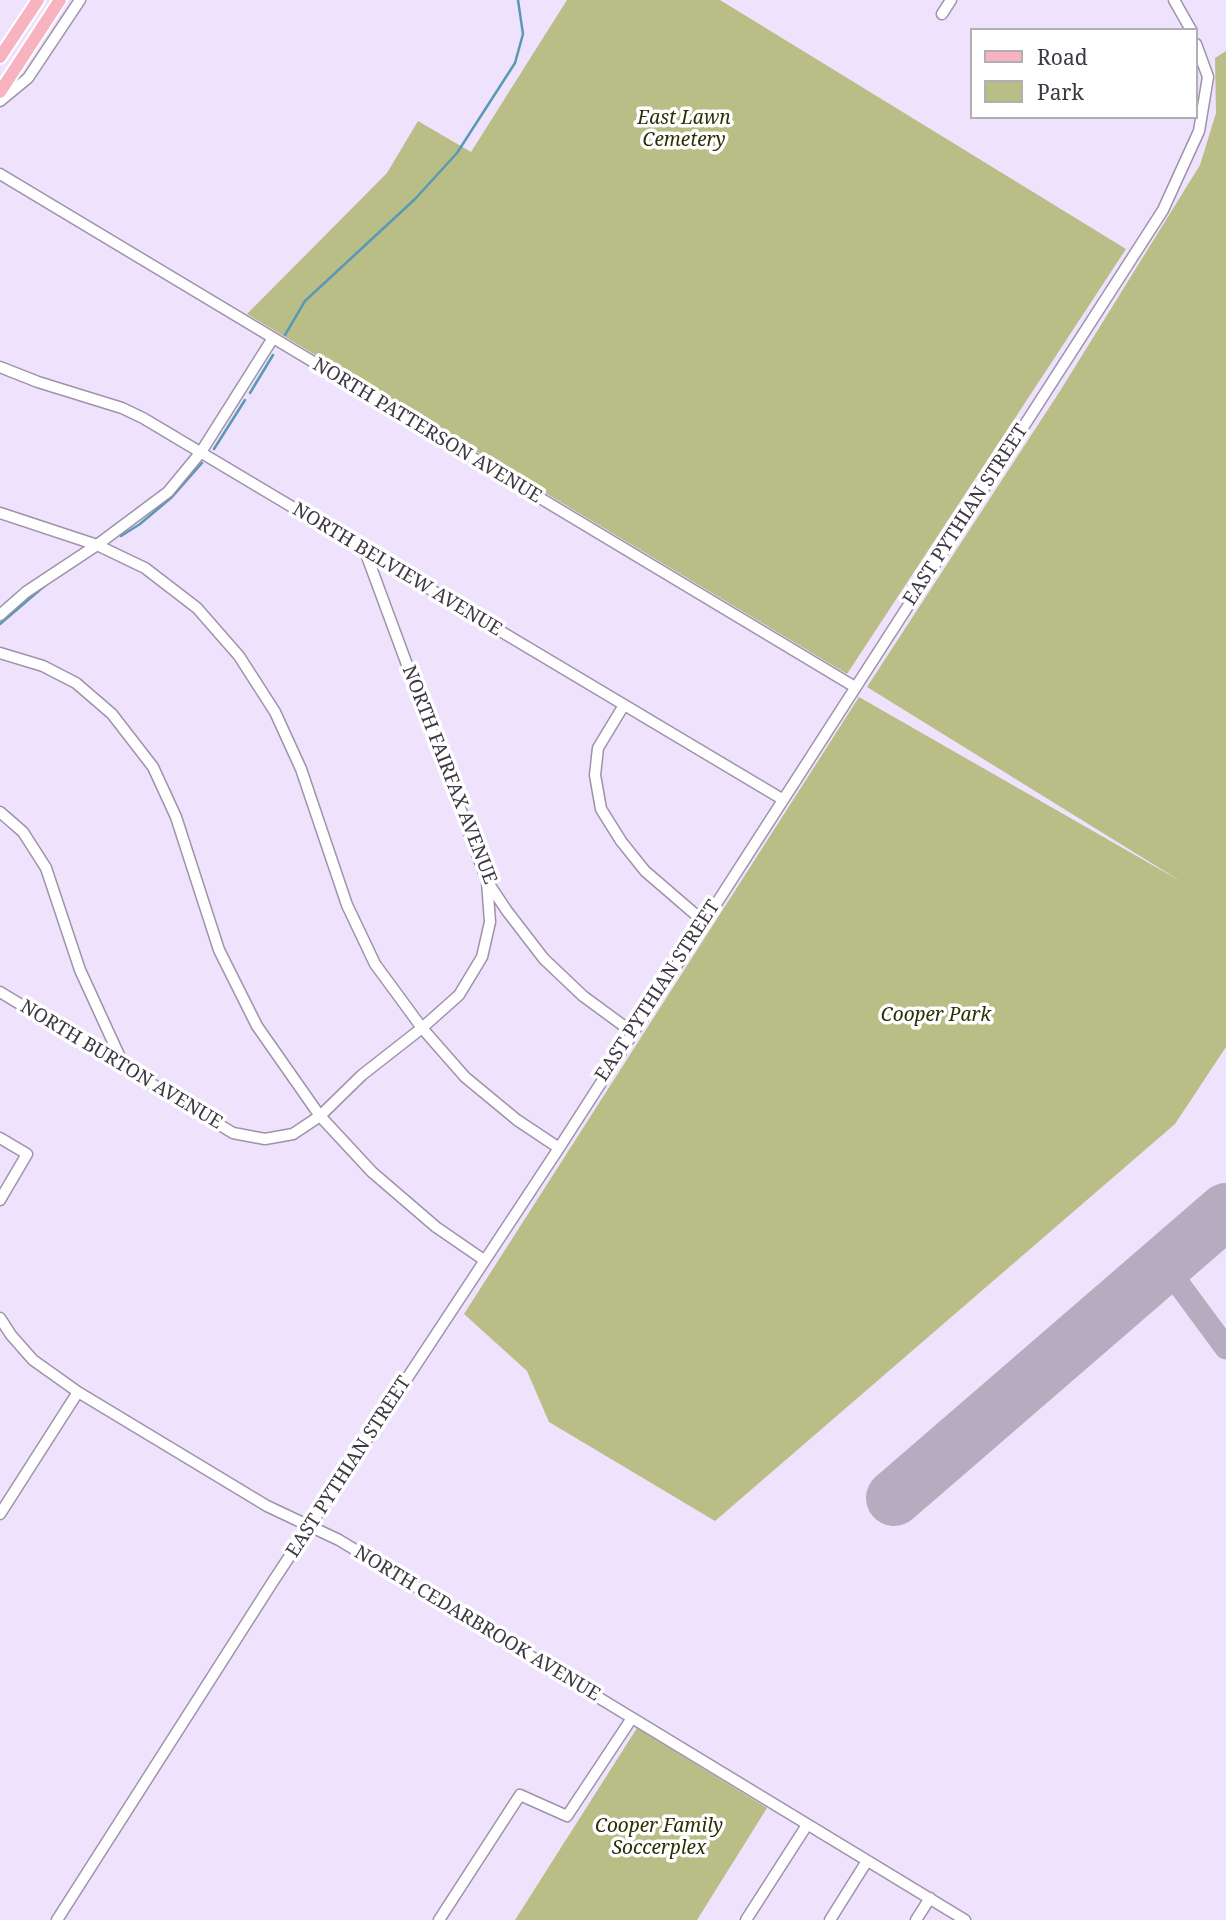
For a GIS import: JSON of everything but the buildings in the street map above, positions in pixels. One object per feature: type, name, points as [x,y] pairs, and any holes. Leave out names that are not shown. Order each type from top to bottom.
[{"type":"main road","points":[[0,57],[38,0]]},
{"type":"main road","points":[[0,92],[60,0]]},
{"type":"street","points":[[0,101],[28,78],[80,0]]},
{"type":"street","points":[[942,14],[951,0]]},
{"type":"street","points":[[1174,0],[1190,28]]},
{"type":"street","name":"EAST PYTHIAN STREET","points":[[57,1920],[272,1583],[559,1147],[1163,210],[1199,131],[1208,77],[1198,50]]},
{"type":"street","name":"NORTH PATTERSON AVENUE","points":[[0,174],[855,687]]},
{"type":"street","points":[[0,615],[26,592],[97,545],[168,492],[201,452],[273,338]]},
{"type":"street","name":"NORTH BELVIEW AVENUE","points":[[0,367],[38,382],[122,408],[201,452],[782,799]]},
{"type":"street","points":[[0,513],[97,545],[145,568],[197,608],[239,656],[275,712],[296,758],[347,905],[375,964],[422,1028],[465,1077],[517,1120],[559,1147]]},
{"type":"street","name":"NORTH FAIRFAX AVENUE","points":[[365,551],[487,881],[544,959],[583,996],[632,1032]]},
{"type":"street","points":[[0,653],[43,666],[76,683],[112,714],[153,767],[176,817],[219,950],[257,1026],[320,1116],[372,1172],[436,1227],[484,1260]]},
{"type":"street","points":[[624,705],[598,747],[595,775],[601,809],[621,841],[645,871],[703,921]]},
{"type":"street","points":[[0,812],[23,832],[46,868],[80,970],[124,1066]]},
{"type":"street","name":"NORTH BURTON AVENUE","points":[[0,992],[233,1133],[265,1139],[292,1134],[320,1116],[362,1075],[459,995],[482,957],[490,922],[487,881]]},
{"type":"street","points":[[490,922],[507,911]]},
{"type":"street","points":[[96,1049],[110,1035]]},
{"type":"street","points":[[0,1138],[27,1154],[0,1200]]},
{"type":"street","name":"NORTH CEDARBROOK AVENUE","points":[[0,1318],[33,1360],[78,1392],[267,1506],[339,1540],[965,1920]]},
{"type":"street","points":[[0,1514],[78,1392]]},
{"type":"street","points":[[439,1920],[520,1795],[567,1816],[632,1718]]},
{"type":"street","points":[[746,1920],[807,1825]]},
{"type":"street","points":[[830,1920],[867,1861]]},
{"type":"street","points":[[916,1920],[930,1898]]},
{"type":"green space","name":"East Lawn Cemetery","points":[[567,0],[720,0],[1126,249],[847,674],[247,314],[387,173],[418,121],[471,152]]},
{"type":"green space","name":"Cooper Park","points":[[1226,51],[1226,1047],[1175,1124],[715,1521],[549,1422],[527,1371],[464,1314],[859,697],[1182,882],[867,687],[1060,391],[1200,165],[1216,113],[1215,58]]},
{"type":"green space","name":"Cooper Family Soccerplex","points":[[637,1728],[767,1808],[697,1920],[515,1920]]},
{"type":"waterway","points":[[285,335],[305,301],[415,199],[457,153],[515,63],[523,34],[518,0]]},
{"type":"waterway","points":[[250,393],[273,355]]},
{"type":"waterway","points":[[214,449],[245,400]]},
{"type":"waterway","points":[[121,536],[172,497],[202,463]]},
{"type":"waterway","points":[[0,624],[48,583]]},
{"type":"taxiway","points":[[1164,1264],[1226,1348]]},
{"type":"runway","points":[[894,1498],[1226,1211]]}]
